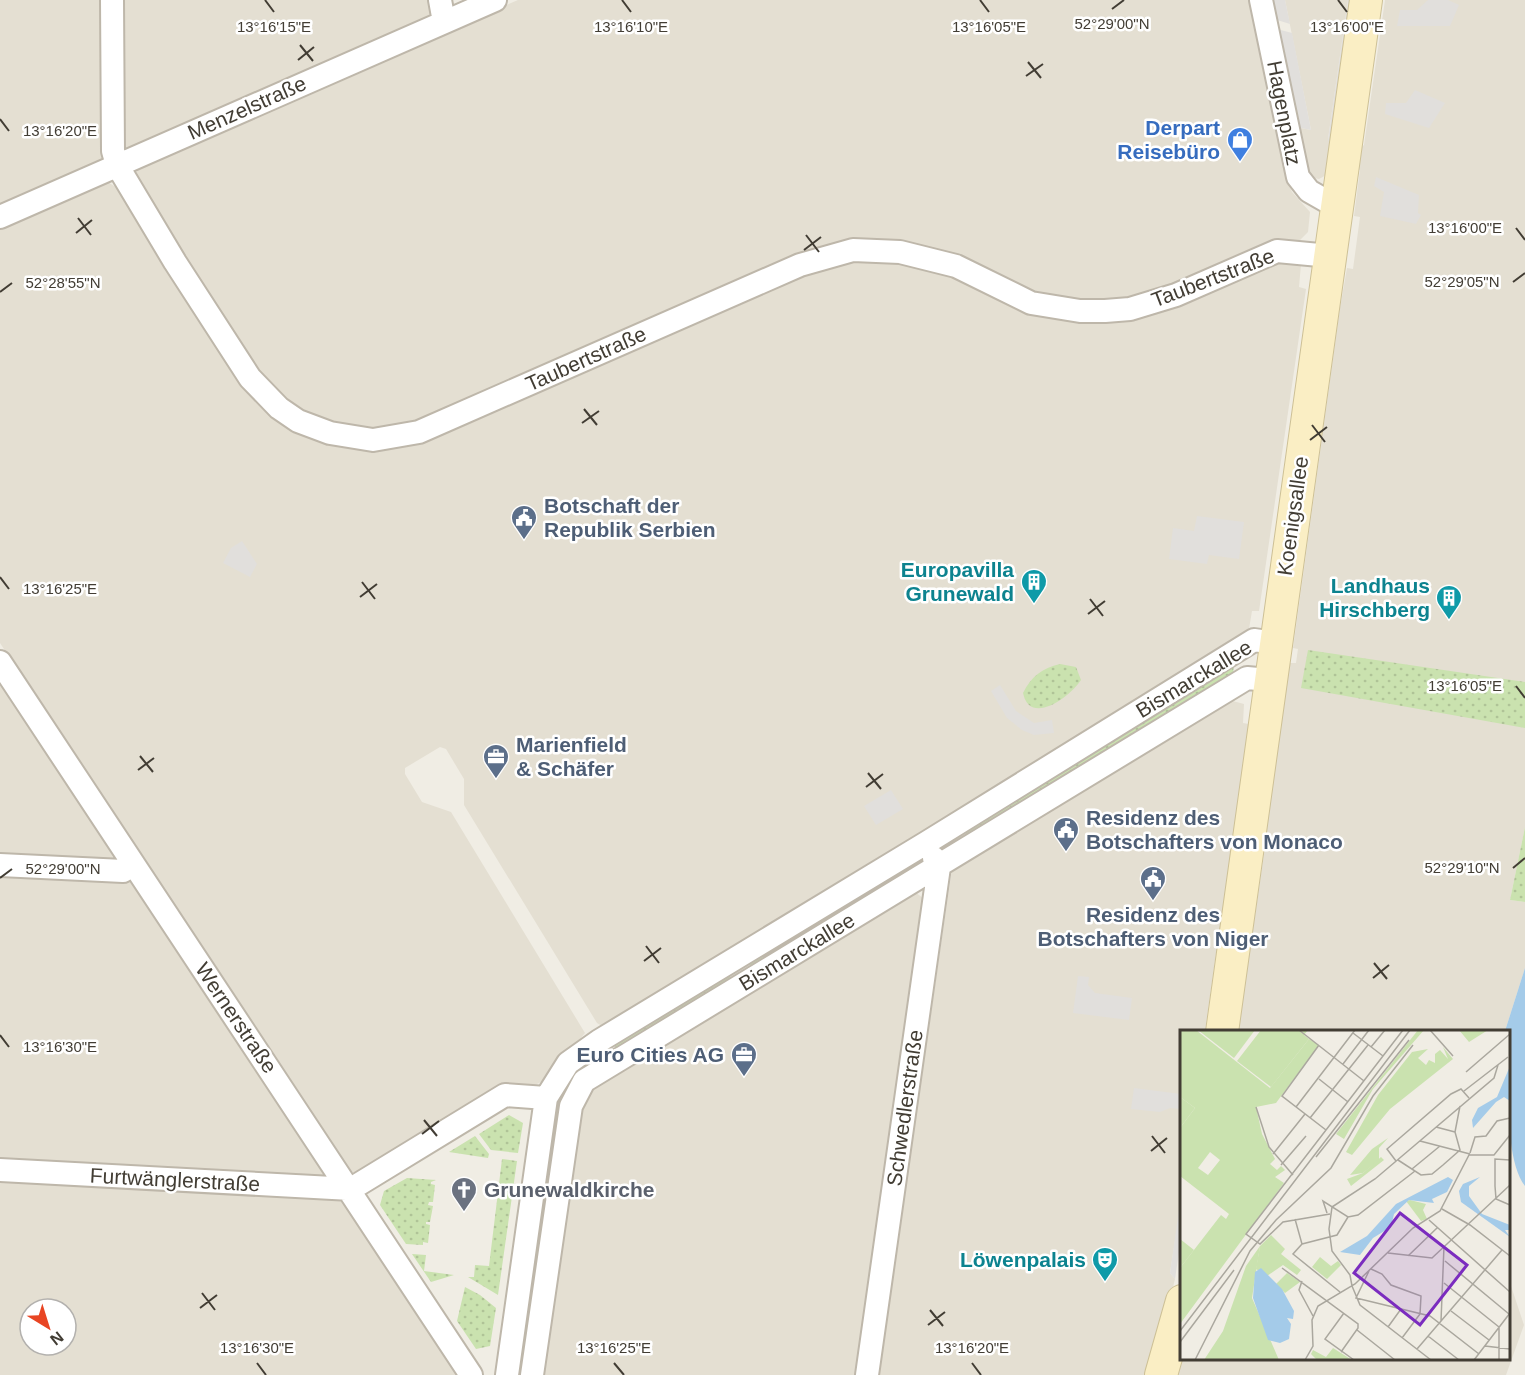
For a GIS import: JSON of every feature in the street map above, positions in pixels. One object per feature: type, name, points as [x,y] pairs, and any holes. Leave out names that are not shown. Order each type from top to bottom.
[{"type":"main road","name":"Koenigsallee","points":[[1222,1030],[1269,680],[1366,0]]},
{"type":"main road","points":[[1161,1375],[1180,1308]]},
{"type":"street","name":"Taubertstraße","points":[[112,0],[113,151],[117,165],[175,262],[262,393],[298,421],[351,438],[373,440],[419,432],[800,265],[853,250],[900,252],[931,259],[956,266],[1006,293],[1031,303],[1080,311],[1130,309],[1151,303],[1176,295],[1278,251],[1330,256]]},
{"type":"street","points":[[440,0],[444,22]]},
{"type":"street","name":"Menzelstraße","points":[[0,217],[495,0]]},
{"type":"street","name":"Hagenplatz","points":[[1261,0],[1298,177],[1309,191],[1336,207]]},
{"type":"street","name":"Bismarckallee","points":[[507,1375],[546,1098],[568,1063],[599,1041],[926,843],[1254,640],[1275,643]]},
{"type":"street","name":"Wernerstraße","points":[[0,662],[133,865],[351,1189],[471,1375]]},
{"type":"street","name":"Bismarckallee","points":[[532,1375],[571,1106],[584,1081],[1247,678],[1269,680]]},
{"type":"street","points":[[926,843],[939,867]]},
{"type":"street","points":[[0,865],[123,872],[133,865]]},
{"type":"street","name":"Schwedlerstraße","points":[[867,1375],[939,867]]},
{"type":"street","points":[[351,1189],[505,1095],[546,1098]]},
{"type":"street","name":"Furtwänglerstraße","points":[[0,1170],[351,1189]]},
{"type":"shaded area","points":[[0,0],[103,0],[104,157],[99,164],[0,208]]},
{"type":"shaded area","points":[[122,0],[431,0],[432,13],[427,19],[128,151],[123,147]]},
{"type":"shaded area","points":[[518,0],[1251,0],[1285,175],[1292,192],[1310,212],[1308,232],[1299,241],[1279,241],[1169,288],[1106,303],[1042,296],[867,241],[431,418],[392,430],[337,427],[292,406],[252,366],[135,176],[137,170],[147,162]]},
{"type":"shaded area","points":[[1271,0],[1285,0],[1290,24],[1274,19]]},
{"type":"shaded area","points":[[1285,0],[1348,0],[1328,139],[1334,148],[1328,174],[1319,179],[1310,177],[1296,127],[1311,130]]},
{"type":"shaded area","points":[[1348,0],[1355,0],[1334,148],[1328,140]]},
{"type":"shaded area","points":[[1385,0],[1525,0],[1525,827],[1510,900],[1525,902],[1525,968],[1505,1030],[1238,1030],[1267,834],[1261,827],[1286,681],[1290,663],[1296,663],[1298,649],[1293,648],[1340,308],[1347,268],[1353,269],[1360,217],[1354,216],[1360,170],[1354,167],[1356,152],[1364,145]]},
{"type":"shaded area","points":[[1428,0],[1448,0],[1459,5],[1450,26],[1397,26],[1400,10],[1417,10]]},
{"type":"shaded area","points":[[1277,29],[1292,33],[1311,130],[1296,127]]},
{"type":"shaded area","points":[[1415,90],[1445,103],[1429,128],[1385,114],[1386,103],[1406,103]]},
{"type":"shaded area","points":[[1376,177],[1419,195],[1418,213],[1421,215],[1416,224],[1380,216],[1384,192],[1374,186]]},
{"type":"shaded area","points":[[106,181],[119,189],[243,385],[361,449],[792,277],[836,263],[873,259],[900,261],[1099,320],[1282,257],[1301,264],[1299,287],[1306,289],[1259,611],[1252,611],[1248,635],[602,1026],[597,1023],[464,805],[464,779],[446,749],[440,747],[405,768],[405,774],[422,802],[451,812],[585,1033],[545,1080],[535,1085],[510,1087],[358,1173],[347,1171],[0,643],[0,226]]},
{"type":"shaded area","points":[[1197,516],[1244,522],[1239,559],[1209,555],[1207,564],[1169,559],[1173,528],[1194,531]]},
{"type":"shaded area","points":[[242,541],[257,564],[250,577],[223,563],[231,548]]},
{"type":"shaded area","points":[[0,676],[119,857],[115,864],[0,858]]},
{"type":"shaded area","points":[[1000,685],[1016,711],[1034,723],[1052,720],[1054,733],[1034,735],[1022,730],[1007,718],[991,691]]},
{"type":"shaded area","points":[[1229,700],[1244,704],[1243,723],[1254,725],[1235,863],[1229,868],[1222,915],[1227,922],[1223,948],[1216,953],[1205,1030],[1180,1030],[1180,1209],[1170,1273],[1175,1279],[1154,1364],[1144,1375],[878,1375],[952,869]]},
{"type":"shaded area","points":[[891,790],[903,809],[876,825],[864,806]]},
{"type":"shaded area","points":[[0,875],[131,882],[139,887],[325,1173],[323,1177],[0,1162]]},
{"type":"shaded area","points":[[915,892],[927,901],[860,1375],[540,1375],[580,1106],[587,1090]]},
{"type":"shaded area","points":[[1078,976],[1089,977],[1088,985],[1095,993],[1132,998],[1129,1020],[1073,1013]]},
{"type":"shaded area","points":[[1134,1088],[1180,1094],[1180,1109],[1170,1108],[1160,1112],[1131,1109]]},
{"type":"shaded area","points":[[0,1180],[341,1199],[346,1202],[461,1375],[0,1375]]},
{"type":"shaded area","points":[[1180,1203],[1180,1246],[1175,1279],[1170,1273]]},
{"type":"shaded area","points":[[1510,1283],[1524,1325],[1506,1375],[1178,1375],[1183,1360],[1510,1360]]},
{"type":"green space","points":[[1308,650],[1525,682],[1525,728],[1301,688]]},
{"type":"green space","points":[[1234,663],[1233,675],[964,836],[973,824]]},
{"type":"green space","points":[[1060,664],[1076,667],[1081,680],[1069,694],[1060,700],[1042,708],[1034,708],[1027,703],[1023,693],[1026,687],[1042,671]]},
{"type":"green space","points":[[1525,827],[1525,902],[1510,900]]},
{"type":"green space","points":[[898,868],[903,876],[752,968],[747,959]]},
{"type":"green space","points":[[727,972],[732,980],[617,1049],[613,1043]]},
{"type":"green space","points":[[594,1054],[598,1061],[582,1072],[536,1287],[526,1285],[553,1111],[575,1071]]},
{"type":"green space","points":[[509,1115],[523,1123],[518,1153],[491,1150],[479,1134]]},
{"type":"green space","points":[[475,1136],[489,1154],[488,1158],[449,1152]]},
{"type":"green space","points":[[502,1159],[517,1161],[498,1295],[468,1277],[474,1277],[475,1265],[489,1266]]},
{"type":"green space","points":[[407,1178],[436,1180],[431,1182],[435,1185],[433,1202],[429,1202],[428,1205],[433,1206],[430,1222],[426,1222],[430,1225],[428,1243],[423,1242],[423,1245],[406,1244],[380,1205],[384,1191]]},
{"type":"green space","points":[[412,1254],[426,1255],[424,1271],[454,1275],[431,1282]]},
{"type":"green space","points":[[465,1287],[496,1308],[490,1346],[476,1349],[457,1321]]},
{"type":"water","points":[[1525,968],[1525,1186],[1518,1173],[1510,1134],[1510,1030],[1505,1030]]},
{"type":"place","name":"Derpart Reisebüro","points":[[1240,163]]},
{"type":"place","name":"Botschaft der Republik Serbien","points":[[524,541]]},
{"type":"place","name":"Europavilla Grunewald","points":[[1034,605]]},
{"type":"place","name":"Landhaus Hirschberg","points":[[1449,621]]},
{"type":"place","name":"Marienfield & Schäfer","points":[[496,780]]},
{"type":"place","name":"Residenz des Botschafters von Monaco","points":[[1066,853]]},
{"type":"place","name":"Residenz des Botschafters von Niger","points":[[1153,902]]},
{"type":"place","name":"Euro Cities AG","points":[[744,1078]]},
{"type":"place","name":"Grunewaldkirche","points":[[464,1213]]},
{"type":"place","name":"Löwenpalais","points":[[1105,1283]]}]
